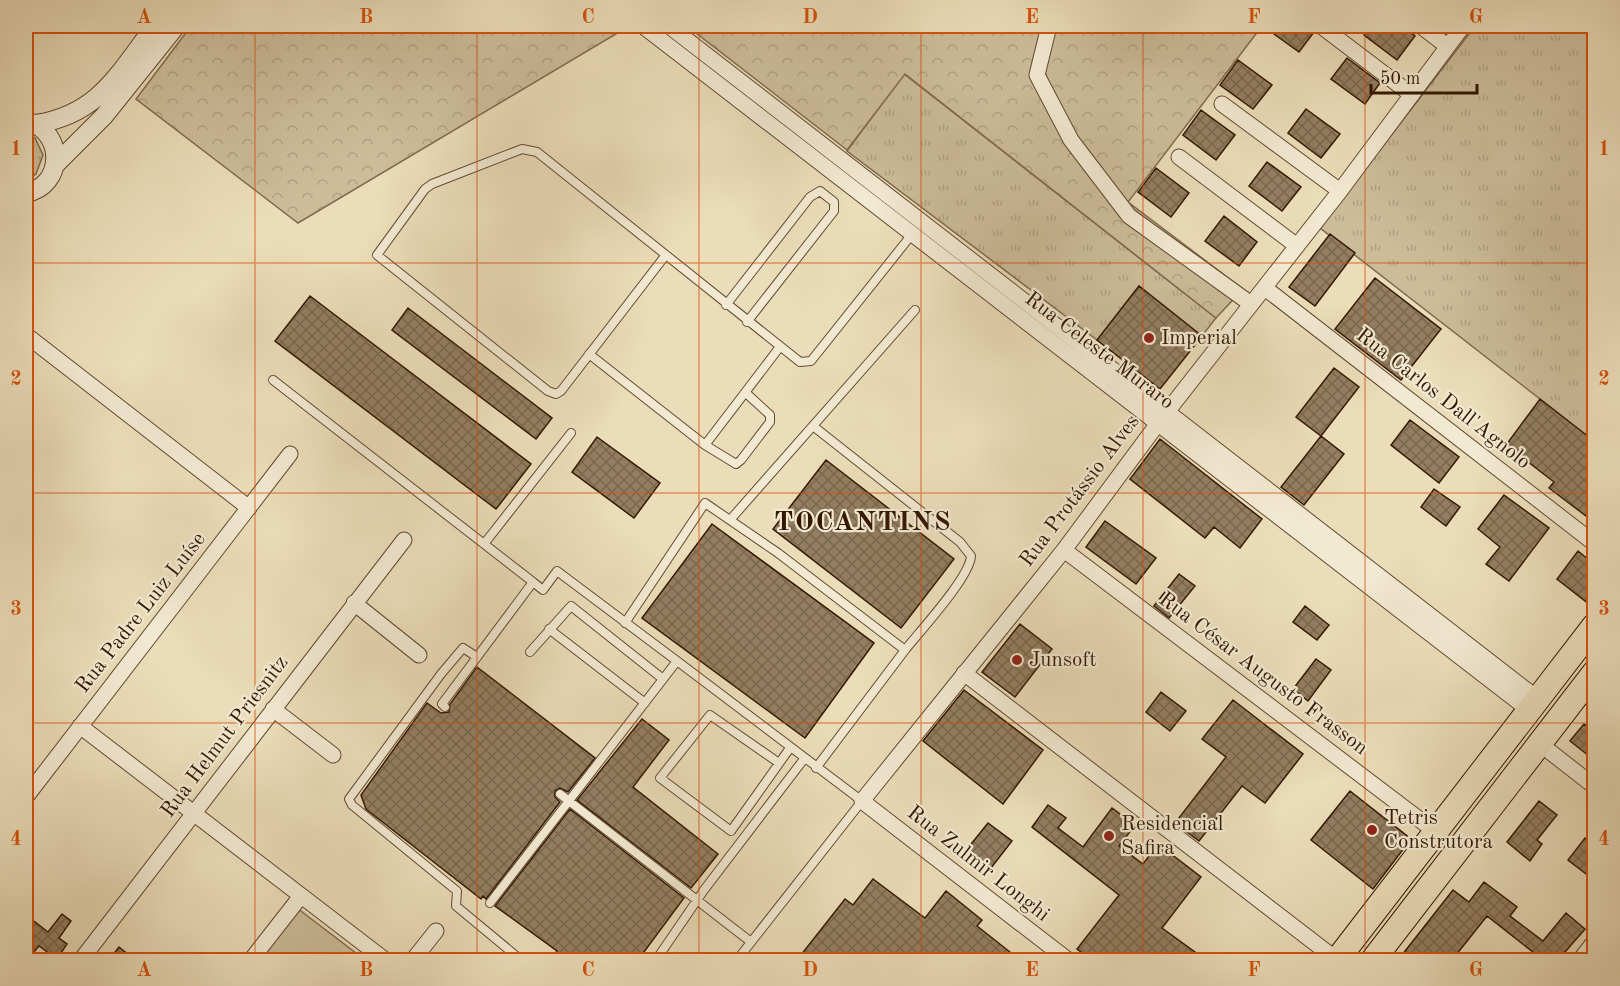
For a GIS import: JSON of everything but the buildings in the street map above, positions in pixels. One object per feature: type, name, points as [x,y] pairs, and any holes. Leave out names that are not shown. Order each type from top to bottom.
[{"type":"main road","points":[[1337,960],[1594,626]]},
{"type":"main road","points":[[1569,658],[1587,648],[1594,649]]},
{"type":"main road","points":[[1556,724],[1567,697],[1594,660]]},
{"type":"main road","points":[[1373,960],[1594,673]]},
{"type":"main road","points":[[1486,814],[1473,815],[1470,804],[1499,764],[1511,733]]},
{"type":"street","points":[[31,122],[71,115],[98,99],[155,26]]},
{"type":"street","points":[[26,206],[32,191],[46,183],[56,164],[104,116],[176,26]]},
{"type":"street","name":"Rua Celeste Muraro","points":[[643,26],[912,235],[1164,416]]},
{"type":"street","name":"Rua Celeste Muraro","points":[[669,26],[1534,705]]},
{"type":"street","points":[[1049,26],[1037,75],[1071,140],[1129,216],[1251,304]]},
{"type":"street","points":[[1321,26],[1412,95]]},
{"type":"street","points":[[1421,26],[1448,46]]},
{"type":"street","name":"Rua Protássio Alves","points":[[862,801],[1064,550],[1164,416],[1340,191],[1463,26]]},
{"type":"street","points":[[1222,105],[1340,191]]},
{"type":"street","points":[[31,122],[53,141],[56,164]]},
{"type":"street","points":[[1179,157],[1297,246]]},
{"type":"street","name":"Rua Carlos Dall'Agnolo","points":[[1265,288],[1594,543]]},
{"type":"street","points":[[26,336],[249,508]]},
{"type":"street","name":"Rua Padre Luiz Luíse","points":[[26,797],[290,454]]},
{"type":"street","name":"Rua Helmut Priesnitz","points":[[81,960],[404,540]]},
{"type":"street","name":"Rua César Augusto Frasson","points":[[1064,550],[1436,831]]},
{"type":"street","points":[[354,603],[419,655]]},
{"type":"street","points":[[964,673],[1337,960]]},
{"type":"street","points":[[273,709],[333,755]]},
{"type":"street","points":[[80,726],[385,960]]},
{"type":"street","points":[[1540,744],[1594,786]]},
{"type":"street","name":"Rua Zulmir Longhi","points":[[862,801],[1068,960]]},
{"type":"street","points":[[251,960],[301,896]]},
{"type":"street","points":[[413,960],[436,931]]},
{"type":"street","points":[[1580,960],[1594,942]]},
{"type":"lane","points":[[665,256],[561,391],[556,394],[548,391],[379,258],[377,252],[432,184],[522,149],[528,149],[537,152],[779,348],[800,362],[811,361],[922,223]]},
{"type":"lane","points":[[726,305],[810,196],[820,191],[834,202],[836,206],[834,211],[747,322]]},
{"type":"lane","points":[[730,520],[915,310]]},
{"type":"lane","points":[[705,445],[779,348]]},
{"type":"lane","points":[[589,354],[705,445],[736,464],[770,422],[770,415],[746,393]]},
{"type":"lane","points":[[273,380],[543,590],[557,571],[862,801]]},
{"type":"lane","points":[[813,426],[960,542],[971,556],[968,568],[958,583],[816,768]]},
{"type":"lane","points":[[484,544],[571,433]]},
{"type":"lane","points":[[625,623],[705,503],[906,650]]},
{"type":"lane","points":[[445,707],[442,704],[533,582]]},
{"type":"lane","points":[[530,652],[571,606],[663,679]]},
{"type":"lane","points":[[549,629],[645,703]]},
{"type":"lane","points":[[477,657],[463,648],[441,674],[349,799],[352,805],[457,891],[456,906],[460,911],[521,960]]},
{"type":"lane","points":[[490,903],[677,661]]},
{"type":"lane","points":[[779,763],[710,715],[660,778],[731,831],[790,748]]},
{"type":"lane","points":[[656,960],[697,901],[804,759]]},
{"type":"lane","points":[[560,794],[751,942]]},
{"type":"lane","name":"Rua Protássio Alves","points":[[737,960],[862,801]]},
{"type":"green space","points":[[191,26],[623,26],[626,28],[298,223],[136,99]]},
{"type":"green space","points":[[687,26],[1262,26],[1128,202],[1243,289],[1216,318],[905,74],[847,150]]},
{"type":"green space","points":[[1475,26],[1594,26],[1594,441],[1320,228]]},
{"type":"green space","points":[[904,74],[1216,318],[1202,336],[1139,286],[1097,340],[847,151]]},
{"type":"green space","points":[[26,132],[35,138],[43,155],[36,174],[26,180]]},
{"type":"green space","points":[[297,908],[365,960],[257,960]]},
{"type":"place","name":"Imperial","points":[[1149,338]]},
{"type":"place","name":"Junsoft","points":[[1017,660]]},
{"type":"place","name":"Tetris Construtora","points":[[1372,830]]},
{"type":"place","name":"Residencial Safira","points":[[1109,836]]},
{"type":"district","name":"TOCANTINS","points":[[863,522]]}]
